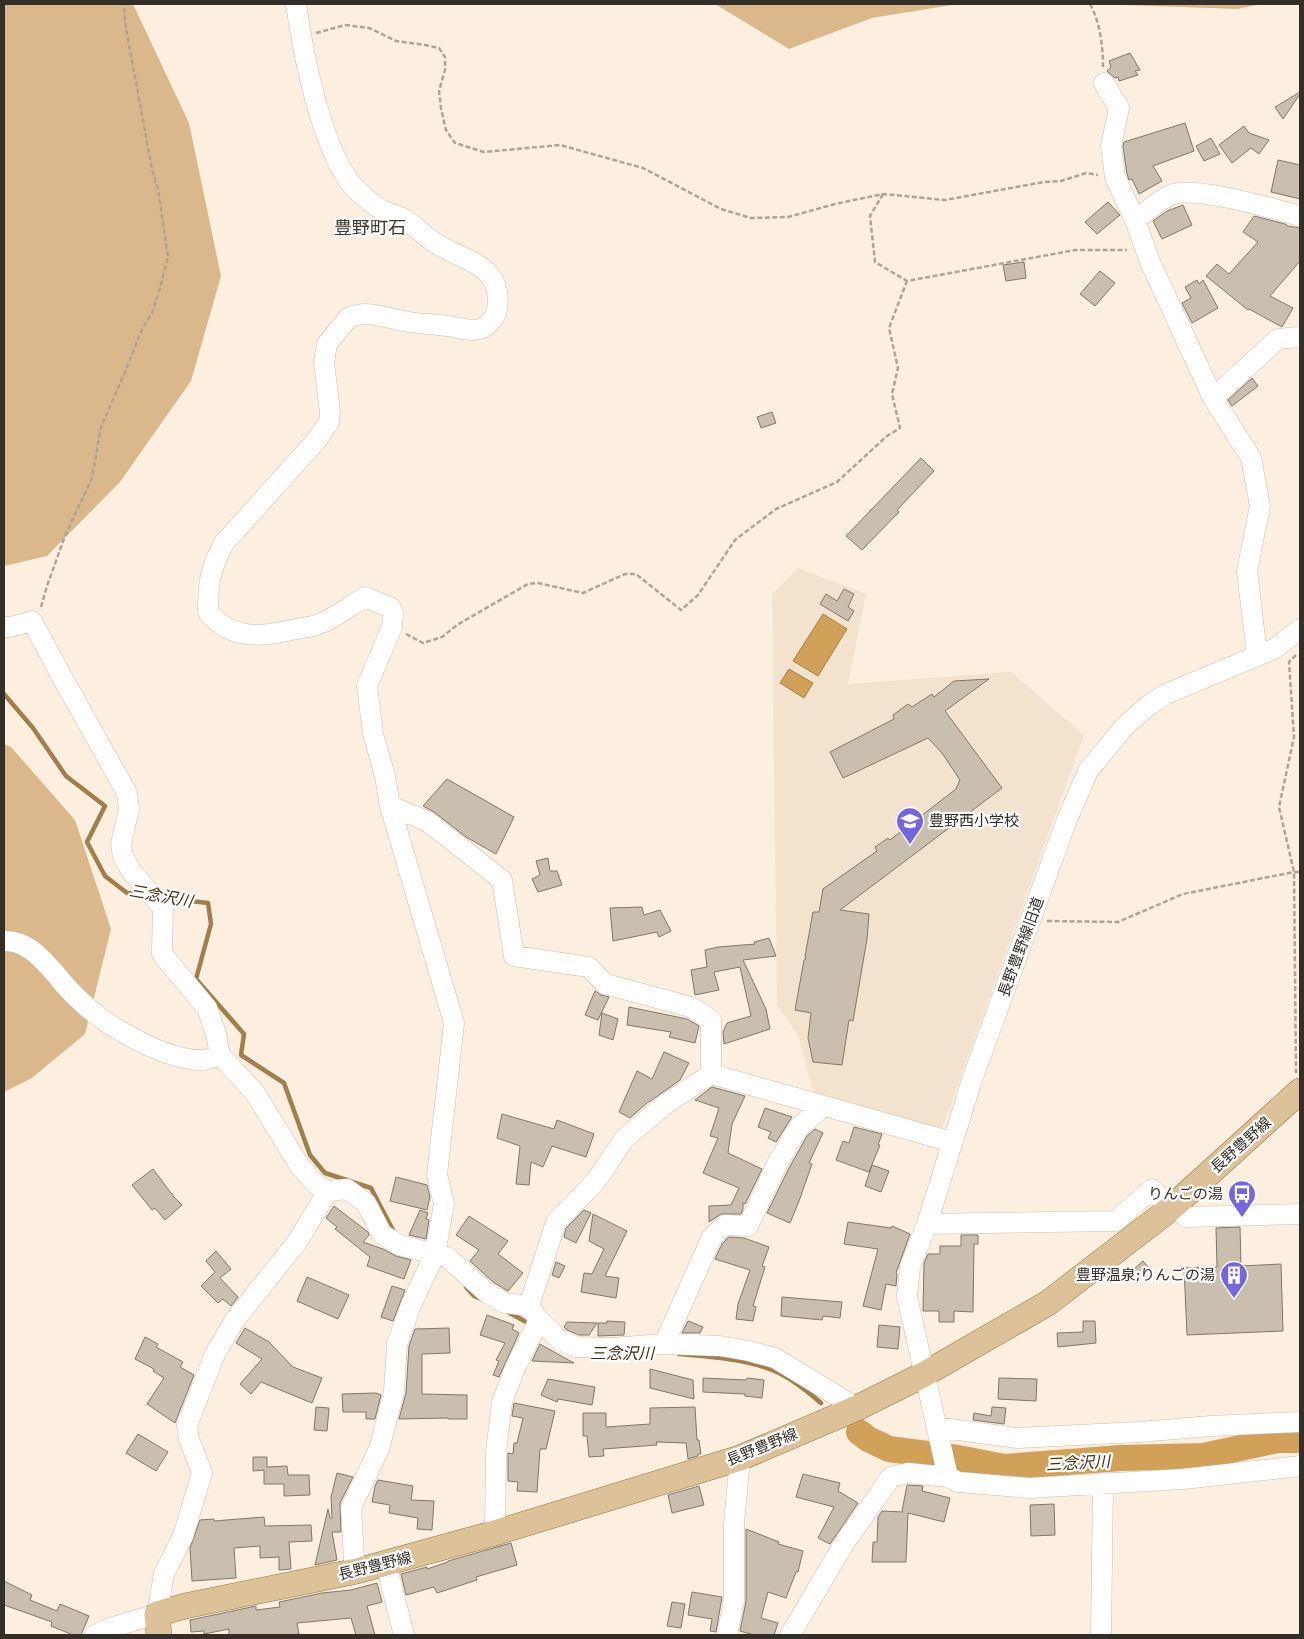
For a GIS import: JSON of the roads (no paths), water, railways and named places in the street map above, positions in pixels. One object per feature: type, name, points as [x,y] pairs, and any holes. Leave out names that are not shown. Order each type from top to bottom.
[{"type":"main road","name":"長野豊野線","points":[[158,1624],[185,1606],[386,1564],[495,1533],[740,1458],[857,1408],[923,1375],[1048,1303],[1173,1207],[1298,1093]]},
{"type":"street","points":[[296,4],[301,38],[315,98],[330,144],[341,168],[354,187],[369,200],[386,211],[404,219],[437,244],[482,267],[490,275],[498,288],[497,312],[491,321],[482,328],[469,330],[364,314],[349,316],[327,344],[324,362],[330,413],[329,422],[316,442],[224,543],[210,574],[208,612],[217,623],[246,634],[268,636],[320,624],[365,597],[392,608],[392,627],[367,686],[373,734],[385,776],[390,806],[454,1023],[437,1175],[444,1204],[435,1254],[411,1305],[397,1344],[394,1392],[379,1449],[351,1508],[354,1559],[357,1571]]},
{"type":"street","points":[[1104,82],[1119,108],[1111,146],[1115,177],[1135,220],[1150,262],[1214,398],[1251,458],[1260,506],[1247,572],[1257,655]]},
{"type":"street","points":[[1135,220],[1170,195],[1185,192],[1233,198],[1300,216]]},
{"type":"street","points":[[1214,398],[1278,339],[1300,337]]},
{"type":"street","points":[[4,627],[32,621],[127,793],[129,809],[120,844],[123,856],[131,871],[163,908],[162,954],[207,1008],[216,1034],[220,1055],[255,1093],[299,1165],[317,1185],[328,1191],[347,1189],[366,1203],[382,1234],[399,1245],[447,1257],[486,1292],[534,1321],[560,1340],[576,1347],[612,1348],[664,1344],[720,1346],[775,1358],[857,1408]]},
{"type":"street","name":"長野豊野線旧道","points":[[947,1472],[923,1375],[907,1297],[910,1267],[927,1224],[972,1080],[1066,822],[1088,771],[1105,748],[1148,705],[1166,694],[1274,649],[1300,629]]},
{"type":"street","points":[[390,806],[428,821],[502,880],[514,956],[589,967],[605,984],[691,1007],[711,1020],[711,1074]]},
{"type":"street","points":[[4,941],[11,941],[36,953],[89,1009],[113,1026],[144,1043],[170,1055],[202,1060],[220,1055]]},
{"type":"street","points":[[711,1074],[952,1142]]},
{"type":"street","points":[[495,1533],[496,1452],[502,1402],[534,1321],[556,1222],[596,1181],[625,1138],[667,1104],[711,1074]]},
{"type":"street","points":[[664,1344],[712,1237],[725,1225],[748,1226],[777,1164],[798,1128],[824,1106]]},
{"type":"street","points":[[927,1224],[1116,1221],[1152,1189],[1186,1217],[1300,1214]]},
{"type":"street","points":[[94,1635],[113,1627],[158,1624],[164,1574],[183,1536],[202,1473],[189,1439],[187,1424],[215,1354],[234,1322],[297,1242],[328,1191]]},
{"type":"street","points":[[937,1433],[1018,1438],[1300,1422]]},
{"type":"street","points":[[727,1635],[734,1601],[734,1524],[740,1458]]},
{"type":"street","points":[[790,1635],[845,1542],[891,1477],[908,1473],[947,1472],[958,1482],[1029,1488],[1182,1479],[1300,1466]]},
{"type":"street","points":[[1101,1635],[1103,1483]]},
{"type":"street","points":[[386,1564],[404,1635]]},
{"type":"waterway","name":"三念沢川","points":[[4,694],[33,728],[66,776],[105,806],[87,842],[105,876],[127,893],[144,895]]},
{"type":"waterway","name":"三念沢川","points":[[164,898],[208,903],[211,924],[196,979],[244,1034],[241,1055],[284,1083],[310,1155],[325,1173],[371,1188],[395,1234]]},
{"type":"waterway","name":"三念沢川","points":[[466,1287],[474,1296],[481,1299]]},
{"type":"waterway","name":"三念沢川","points":[[506,1311],[530,1324]]},
{"type":"waterway","name":"三念沢川","points":[[679,1354],[730,1359],[767,1368],[790,1380],[821,1403]]},
{"type":"waterway","name":"三念沢川","points":[[859,1432],[868,1439],[889,1449],[958,1458],[1004,1467],[1121,1458],[1203,1456],[1278,1440],[1300,1440]]},
{"type":"place","name":"豊野西小学校","points":[[910,845]]},
{"type":"place","name":"りんごの湯","points":[[1242,1218]]},
{"type":"place","name":"豊野温泉;りんごの湯","points":[[1234,1299]]},
{"type":"district","name":"豊野町石","points":[[370,228]]}]
